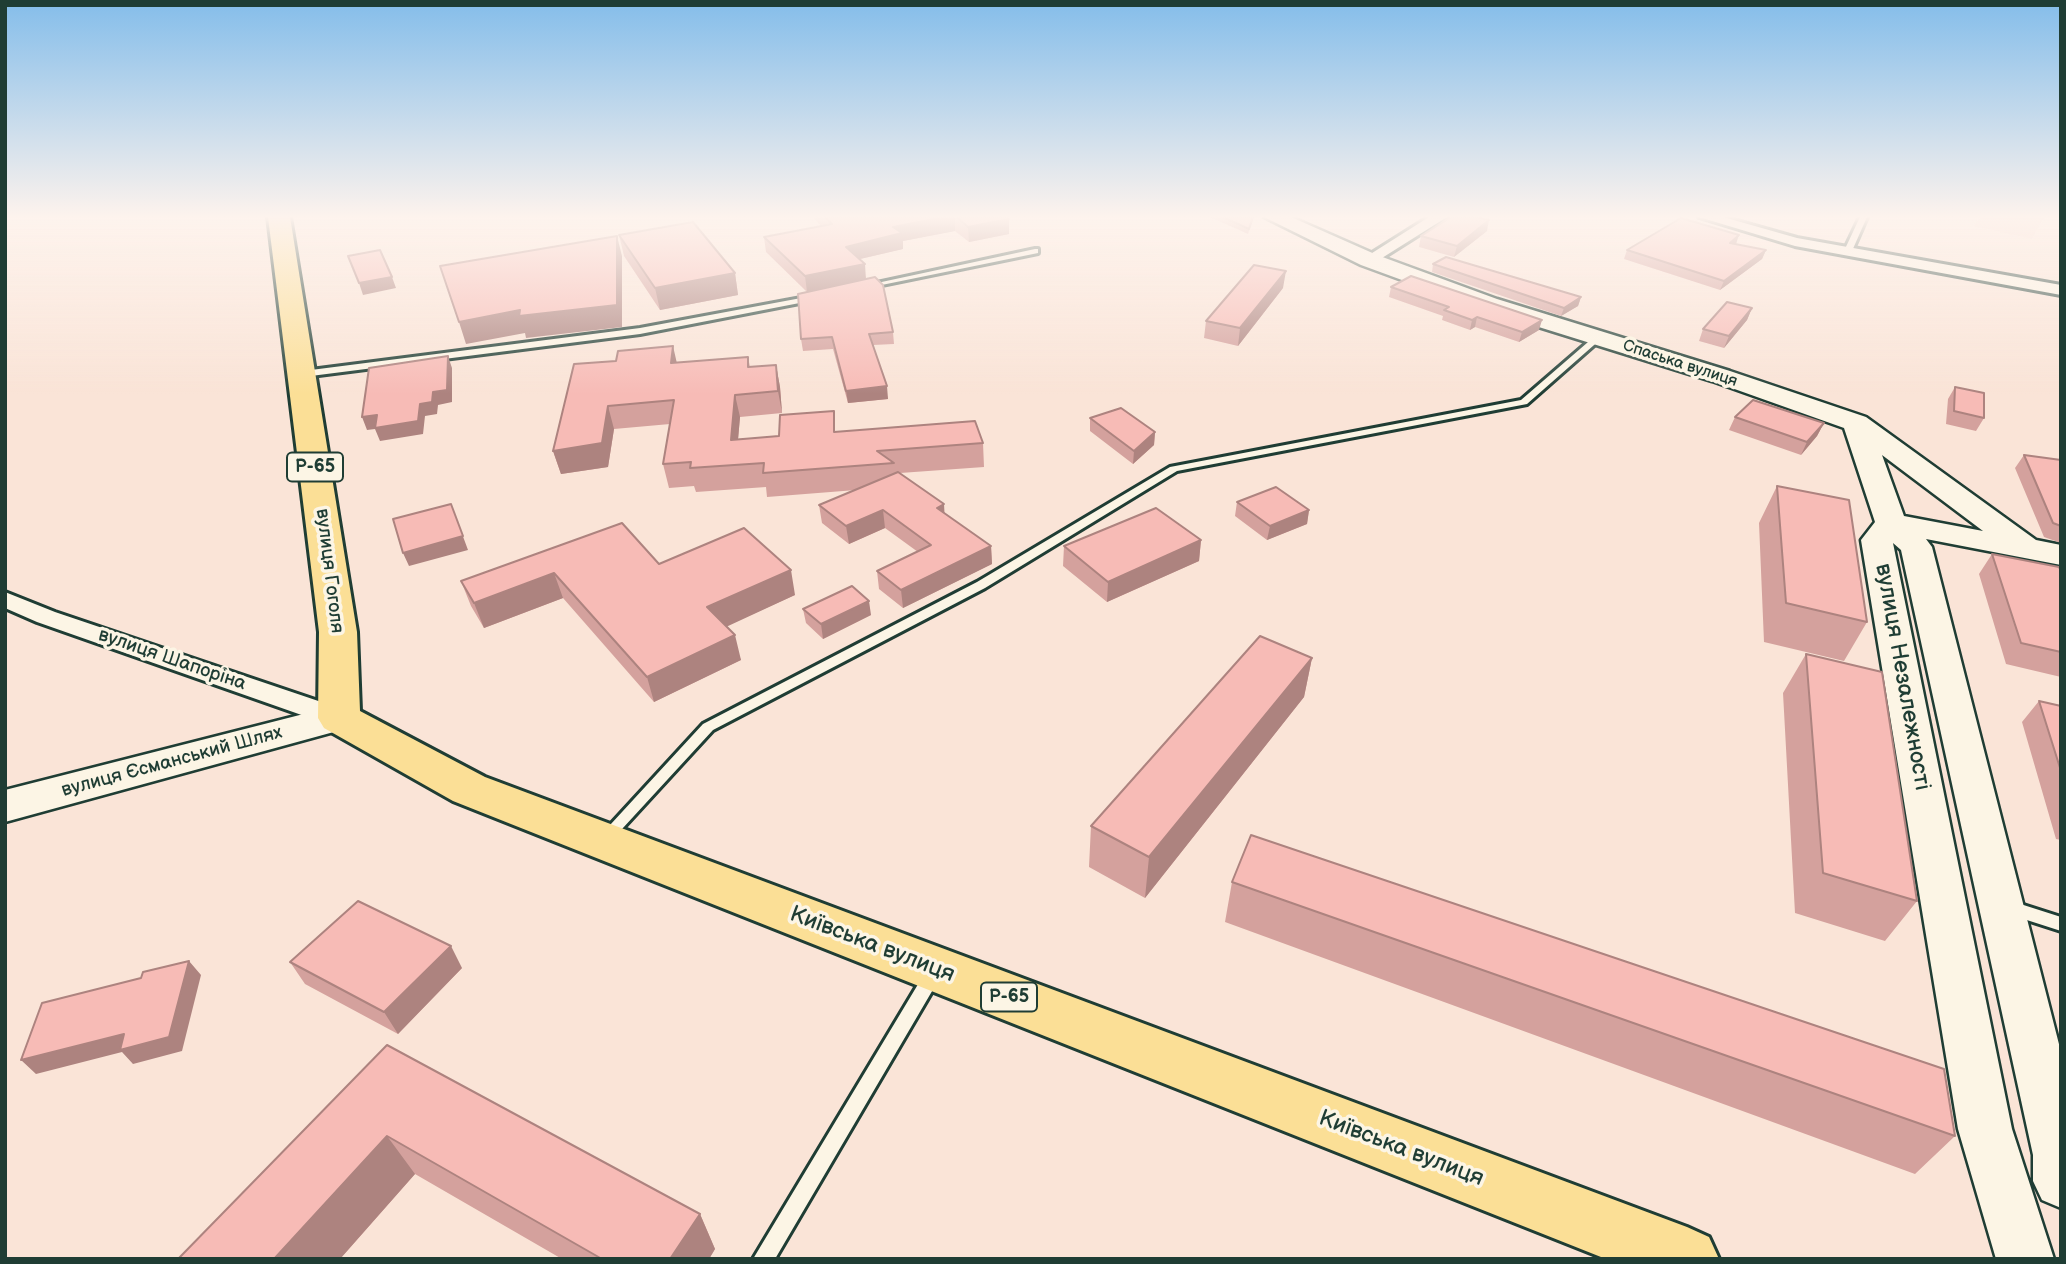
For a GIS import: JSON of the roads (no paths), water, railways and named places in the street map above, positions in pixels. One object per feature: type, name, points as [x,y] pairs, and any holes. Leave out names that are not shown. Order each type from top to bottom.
[{"type":"main road","name":"вулиця Гоголя","points":[[288,276],[338,632],[339,718]]},
{"type":"main road","name":"Київська вулиця","points":[[339,718],[469,789],[1687,1259]]},
{"type":"street","name":"Спаська вулиця","points":[[1413,276],[1489,304],[1721,376],[1856,423],[2026,548],[2061,555]]},
{"type":"street","points":[[1984,276],[2061,290]]},
{"type":"street","points":[[1856,423],[1891,523],[2026,548]]},
{"type":"street","name":"вулиця Незалежності","points":[[2025,1259],[1985,1129],[1879,554],[1877,540],[1891,523],[1916,547],[2060,1155],[2061,1181]]},
{"type":"street","name":"вулиця Шапоріна","points":[[5,599],[46,617],[339,718]]},
{"type":"street","name":"вулиця Єсманський Шлях","points":[[5,806],[339,718]]},
{"type":"lane","points":[[859,288],[916,276]]},
{"type":"lane","points":[[303,374],[640,331],[818,296]]},
{"type":"lane","points":[[602,841],[708,727],[981,585],[1174,469],[1524,402],[1598,338]]},
{"type":"lane","points":[[2000,905],[2061,924]]},
{"type":"lane","points":[[763,1259],[936,970]]}]
